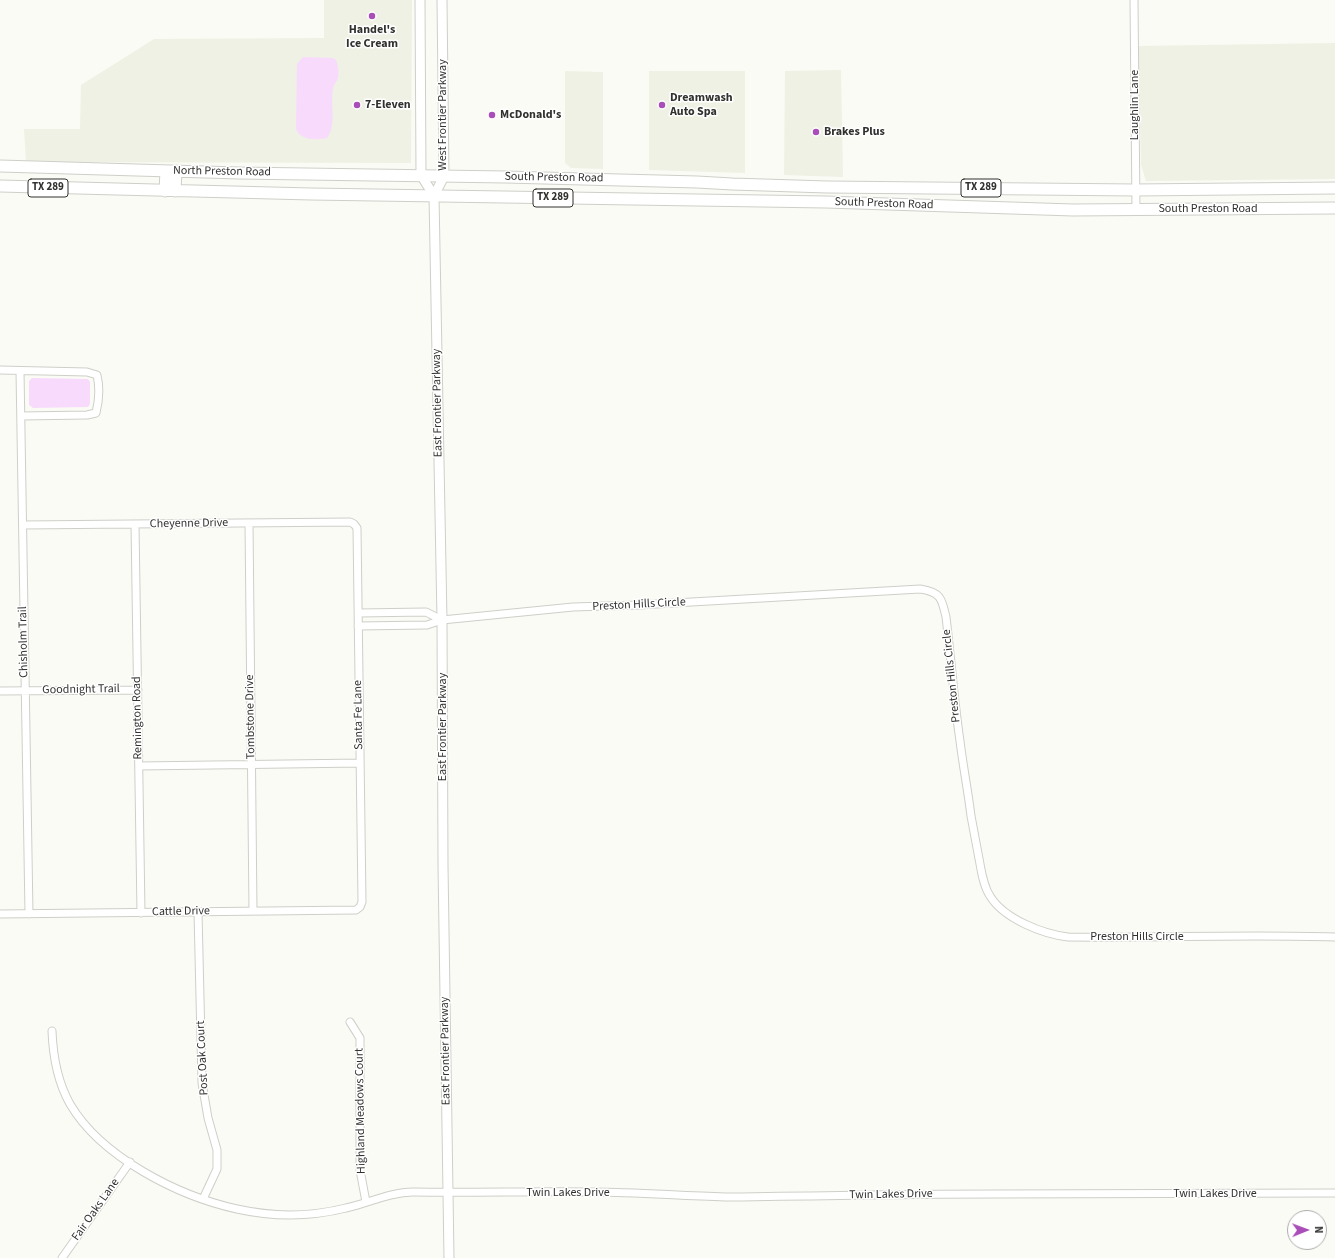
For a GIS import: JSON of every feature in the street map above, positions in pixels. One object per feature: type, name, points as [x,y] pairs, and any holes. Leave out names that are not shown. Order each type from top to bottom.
[{"type":"main road","name":"North Preston Road","points":[[0,166],[444,176]]},
{"type":"main road","points":[[170,191],[171,171]]},
{"type":"main road","name":"South Preston Road","points":[[444,176],[697,182],[827,187],[1135,190],[1335,188]]},
{"type":"main road","name":"North Preston Road","points":[[0,186],[434,196]]},
{"type":"main road","name":"South Preston Road","points":[[434,196],[826,202],[1136,210],[1335,208]]},
{"type":"street","name":"West Frontier Parkway","points":[[420,0],[422,175],[434,196]]},
{"type":"street","name":"West Frontier Parkway","points":[[434,196],[444,176],[442,0]]},
{"type":"street","name":"Laughlin Lane","points":[[1134,0],[1136,210]]},
{"type":"street","name":"East Frontier Parkway","points":[[434,196],[442,620],[443,857],[449,1258]]},
{"type":"street","points":[[0,370],[87,372],[96,375],[99,384],[99,403],[96,413],[87,415],[21,416]]},
{"type":"street","name":"Chisholm Trail","points":[[20,371],[29,914]]},
{"type":"street","name":"Cheyenne Drive","points":[[23,525],[350,522],[354,524]]},
{"type":"street","name":"Tombstone Drive","points":[[248,523],[253,911]]},
{"type":"street","name":"Remington Road","points":[[135,524],[141,913]]},
{"type":"street","name":"Santa Fe Lane","points":[[354,524],[357,528],[362,902],[360,907]]},
{"type":"street","name":"Preston Hills Circle","points":[[358,626],[427,626],[442,620],[573,607],[639,605],[920,589],[932,591],[938,594],[941,599],[946,617],[960,741],[974,833],[984,883],[989,895],[1003,910],[1022,923],[1036,929],[1057,936],[1068,937],[1335,937]]},
{"type":"street","points":[[358,613],[426,612],[442,620]]},
{"type":"street","name":"Goodnight Trail","points":[[0,691],[138,690]]},
{"type":"street","points":[[139,766],[360,763]]},
{"type":"street","name":"Cattle Drive","points":[[0,914],[356,910],[360,907]]},
{"type":"street","name":"Post Oak Court","points":[[198,912],[202,1083],[208,1118],[217,1150],[217,1169],[203,1199]]},
{"type":"street","name":"Highland Meadows Court","points":[[350,1022],[360,1038],[360,1170],[366,1202]]},
{"type":"street","name":"Twin Lakes Drive","points":[[52,1031],[53,1054],[58,1076],[69,1102],[84,1124],[108,1146],[145,1173],[164,1183],[203,1199],[261,1213],[282,1215],[323,1213],[346,1208],[385,1196],[407,1192],[595,1192],[726,1197],[991,1194],[1335,1193]]},
{"type":"street","name":"Fair Oaks Lane","points":[[62,1258],[130,1162]]},
{"type":"shaded area","points":[[324,0],[412,0],[411,163],[26,162],[24,129],[80,129],[81,85],[154,39],[324,38]]},
{"type":"shaded area","points":[[1335,43],[1335,179],[1146,181],[1141,165],[1138,46]]},
{"type":"shaded area","points":[[303,57],[333,58],[337,62],[338,76],[332,95],[333,121],[327,138],[305,138],[298,133],[296,129],[297,64]]},
{"type":"shaded area","points":[[841,70],[843,177],[784,175],[785,71]]},
{"type":"shaded area","points":[[565,71],[603,72],[603,169],[571,168],[565,163]]},
{"type":"shaded area","points":[[649,71],[745,71],[745,173],[649,170]]},
{"type":"shaded area","points":[[32,378],[88,379],[90,382],[90,404],[88,407],[33,408],[29,405],[29,381]]},
{"type":"place","name":"Handel's Ice Cream","points":[[372,16]]},
{"type":"place","name":"7-Eleven","points":[[357,105]]},
{"type":"place","name":"Dreamwash Auto Spa","points":[[662,105]]},
{"type":"place","name":"McDonald's","points":[[492,115]]},
{"type":"place","name":"Brakes Plus","points":[[816,132]]}]
